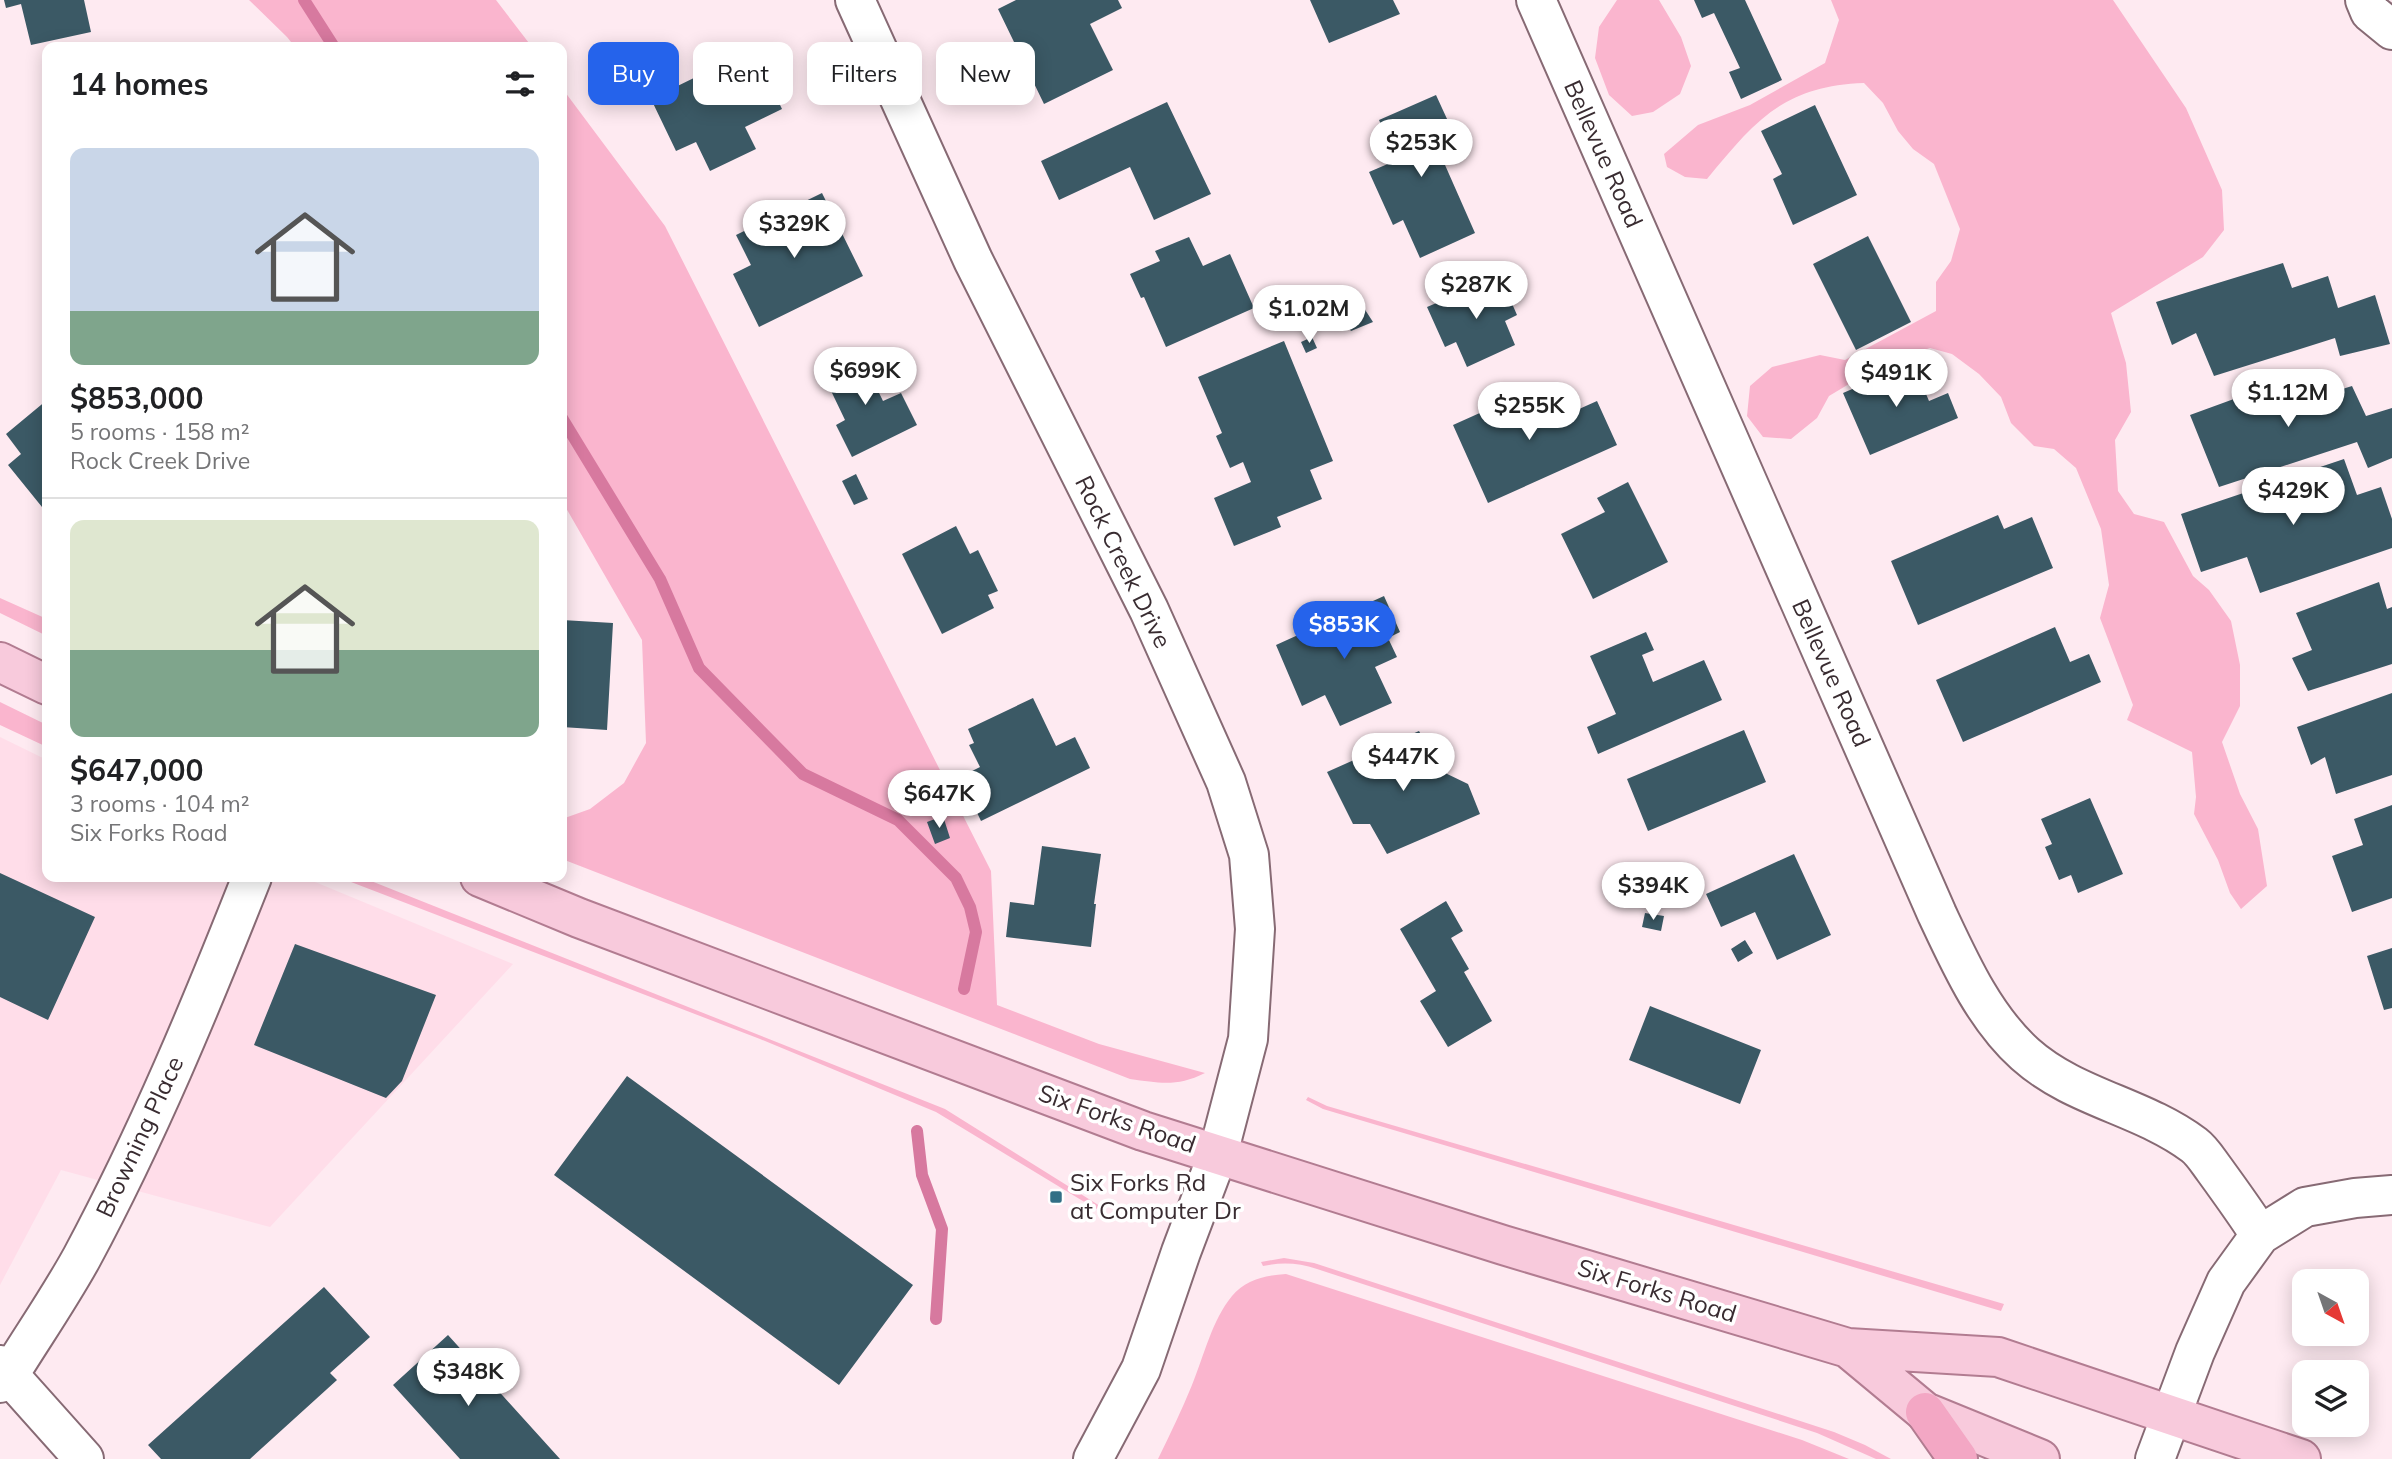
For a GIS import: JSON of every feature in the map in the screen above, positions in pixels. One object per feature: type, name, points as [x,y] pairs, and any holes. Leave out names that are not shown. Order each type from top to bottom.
[{"type":"highway","points":[[1925,1412],[1958,1459]]},
{"type":"main road","points":[[0,662],[42,683]]},
{"type":"main road","name":"Six Forks Road","points":[[493,882],[579,918],[1104,1116],[1503,1245],[1848,1348],[1998,1357],[2301,1459]]},
{"type":"main road","name":"Six Forks Road","points":[[1848,1348],[1925,1412],[2040,1459]]},
{"type":"street","name":"Rock Creek Drive","points":[[855,0],[972,260],[1149,610],[1206,733],[1230,794],[1249,855],[1255,929],[1248,1039],[1218,1154],[1141,1369],[1093,1459]]},
{"type":"street","name":"Bellevue Road","points":[[1536,0],[1937,914],[1978,995],[2023,1052],[2057,1078],[2171,1129],[2197,1147],[2260,1235]]},
{"type":"street","points":[[2365,0],[2370,12],[2392,30]]},
{"type":"street","name":"Browning Place","points":[[3,1374],[80,1260],[126,1173],[193,1024],[250,882]]},
{"type":"street","points":[[2155,1459],[2225,1282],[2260,1235],[2305,1207],[2392,1195]]},
{"type":"street","points":[[3,1374],[84,1459]]},
{"type":"shaded area","points":[[249,0],[496,0],[528,42],[291,42]]},
{"type":"shaded area","points":[[1617,0],[1659,0],[1681,37],[1691,66],[1680,94],[1653,112],[1632,116],[1609,95],[1595,58],[1599,27]]},
{"type":"shaded area","points":[[1831,0],[2113,0],[2186,108],[2222,190],[2224,230],[2203,257],[2111,313],[2126,363],[2131,412],[2115,440],[2118,491],[2134,514],[2164,522],[2193,576],[2209,590],[2231,621],[2240,665],[2240,706],[2222,742],[2240,794],[2258,829],[2267,886],[2241,909],[2230,893],[2218,860],[2194,814],[2196,797],[2192,752],[2127,720],[2133,705],[2100,618],[2109,585],[2101,529],[2076,468],[2054,449],[2034,446],[2011,423],[2001,397],[1979,374],[1952,354],[1930,348],[1869,372],[1829,396],[1817,418],[1791,439],[1763,437],[1747,416],[1750,386],[1772,367],[1820,355],[1845,360],[1936,311],[1936,282],[1951,261],[1960,229],[1934,164],[1913,149],[1898,131],[1883,103],[1864,83],[1812,91],[1773,110],[1740,140],[1707,179],[1685,177],[1667,167],[1664,154],[1698,125],[1750,105],[1825,63],[1839,20]]},
{"type":"shaded area","points":[[567,95],[665,226],[991,871],[997,1005],[1099,1044],[1205,1073],[1177,1082],[1130,1079],[567,861],[567,817],[590,809],[624,783],[646,743],[642,640],[567,510]]},
{"type":"shaded area","points":[[0,598],[42,617],[42,634],[0,613]]},
{"type":"shaded area","points":[[0,702],[42,723],[42,745],[0,725]]},
{"type":"shaded area","points":[[0,737],[42,758],[42,882],[315,882],[513,964],[270,1227],[61,1170],[0,1285]]},
{"type":"shaded area","points":[[351,882],[374,882],[945,1109],[1100,1206],[1096,1209],[936,1112],[760,1039]]},
{"type":"shaded area","points":[[1308,1097],[1327,1106],[2004,1304],[2001,1311],[1323,1109],[1306,1100]]},
{"type":"shaded area","points":[[1284,1258],[1314,1263],[1834,1432],[1891,1459],[1876,1459],[1817,1433],[1317,1269],[1290,1264],[1263,1266],[1261,1262]]},
{"type":"shaded area","points":[[1286,1274],[1802,1440],[1849,1459],[1158,1459],[1225,1306],[1237,1291],[1250,1282]]},
{"type":"building","points":[[4,0],[84,0],[91,32],[31,45],[21,4],[6,8]]},
{"type":"building","points":[[1016,0],[1118,0],[1122,8],[1090,24],[1113,70],[1044,104],[1035,85],[1035,42],[1014,42],[998,9]]},
{"type":"building","points":[[1310,0],[1393,0],[1400,14],[1329,43]]},
{"type":"building","points":[[1694,0],[1745,0],[1782,80],[1741,99],[1729,72],[1740,68],[1714,13],[1702,18]]},
{"type":"building","points":[[693,78],[693,105],[780,105],[782,109],[745,127],[756,149],[710,171],[696,142],[676,151],[654,105],[679,105],[679,85]]},
{"type":"building","points":[[1436,95],[1453,132],[1434,140],[1475,233],[1420,258],[1403,220],[1393,225],[1369,172],[1397,160],[1379,120]]},
{"type":"building","points":[[1167,102],[1211,194],[1154,220],[1130,167],[1059,200],[1041,161]]},
{"type":"building","points":[[1815,105],[1857,195],[1793,225],[1773,179],[1782,174],[1761,131]]},
{"type":"building","points":[[822,193],[863,276],[759,327],[733,274],[751,265],[736,235]]},
{"type":"building","points":[[1868,236],[1911,322],[1856,350],[1813,264]]},
{"type":"building","points":[[1189,237],[1203,266],[1230,254],[1254,308],[1166,347],[1144,297],[1141,298],[1130,274],[1160,261],[1155,251]]},
{"type":"building","points":[[2283,263],[2292,288],[2328,276],[2338,308],[2375,295],[2390,344],[2340,356],[2335,338],[2214,376],[2196,333],[2172,345],[2156,302]]},
{"type":"building","points":[[1500,276],[1517,315],[1505,321],[1515,345],[1467,367],[1456,342],[1445,347],[1427,307]]},
{"type":"building","points":[[1360,302],[1373,322],[1351,331],[1337,312]]},
{"type":"building","points":[[1312,337],[1317,348],[1306,353],[1301,342]]},
{"type":"building","points":[[1284,341],[1333,461],[1310,470],[1322,499],[1277,517],[1281,527],[1234,546],[1214,498],[1251,482],[1243,462],[1230,468],[1216,436],[1222,433],[1198,377]]},
{"type":"building","points":[[860,354],[883,401],[901,393],[917,425],[852,457],[836,425],[845,420],[822,372]]},
{"type":"building","points":[[1913,363],[1929,401],[1948,393],[1958,418],[1870,455],[1843,393]]},
{"type":"building","points":[[2311,371],[2320,396],[2352,386],[2366,416],[2392,408],[2392,458],[2368,468],[2357,442],[2219,487],[2190,415]]},
{"type":"building","points":[[1533,389],[1540,406],[1551,402],[1559,418],[1597,401],[1617,445],[1488,503],[1453,425]]},
{"type":"building","points":[[42,404],[42,507],[8,465],[21,454],[6,434]]},
{"type":"building","points":[[2344,459],[2357,495],[2381,487],[2392,519],[2392,548],[2260,593],[2247,557],[2201,572],[2181,514]]},
{"type":"building","points":[[856,474],[868,499],[854,505],[842,481]]},
{"type":"building","points":[[1628,482],[1668,562],[1593,599],[1561,534],[1605,512],[1597,498]]},
{"type":"building","points":[[1998,515],[2004,529],[2032,517],[2053,568],[1918,625],[1891,561]]},
{"type":"building","points":[[956,526],[970,554],[978,550],[998,591],[988,595],[994,608],[942,634],[902,554]]},
{"type":"building","points":[[2379,582],[2387,609],[2392,607],[2392,664],[2308,691],[2292,658],[2312,650],[2296,613]]},
{"type":"building","points":[[1384,596],[1400,632],[1388,638],[1397,657],[1375,667],[1392,703],[1340,726],[1325,695],[1302,706],[1276,645]]},
{"type":"building","points":[[567,620],[613,623],[607,730],[567,727]]},
{"type":"building","points":[[2055,627],[2070,662],[2089,654],[2101,682],[1963,742],[1936,680]]},
{"type":"building","points":[[1646,632],[1654,650],[1642,655],[1653,682],[1704,660],[1722,700],[1598,754],[1587,727],[1616,714],[1590,656]]},
{"type":"building","points":[[2392,693],[2392,775],[2336,794],[2325,757],[2311,765],[2297,727]]},
{"type":"building","points":[[1033,698],[1056,746],[1075,737],[1090,768],[981,821],[960,777],[980,767],[969,745],[974,743],[968,729]]},
{"type":"building","points":[[1744,730],[1766,782],[1648,831],[1627,779]]},
{"type":"building","points":[[1419,731],[1441,771],[1468,784],[1480,814],[1387,854],[1370,824],[1353,824],[1327,772]]},
{"type":"building","points":[[2090,798],[2123,874],[2078,893],[2071,875],[2059,880],[2045,847],[2052,844],[2041,819]]},
{"type":"building","points":[[2392,805],[2392,898],[2352,912],[2332,856],[2363,845],[2354,819]]},
{"type":"building","points":[[943,816],[950,838],[935,844],[927,822]]},
{"type":"building","points":[[1042,846],[1101,854],[1091,947],[1006,937],[1010,902],[1034,905]]},
{"type":"building","points":[[1794,854],[1831,935],[1777,960],[1755,912],[1721,927],[1706,894]]},
{"type":"building","points":[[0,873],[95,917],[48,1020],[0,997]]},
{"type":"building","points":[[1446,901],[1463,931],[1451,938],[1469,969],[1464,972],[1492,1021],[1448,1047],[1420,1001],[1436,991],[1400,929]]},
{"type":"building","points":[[1645,913],[1664,916],[1661,931],[1642,927]]},
{"type":"building","points":[[1745,940],[1753,953],[1738,962],[1731,949]]},
{"type":"building","points":[[295,944],[436,995],[402,1081],[386,1098],[254,1045]]},
{"type":"building","points":[[2392,948],[2392,1008],[2384,1010],[2367,956]]},
{"type":"building","points":[[1650,1006],[1761,1050],[1740,1104],[1629,1060]]},
{"type":"building","points":[[627,1076],[913,1285],[839,1385],[554,1175]]},
{"type":"building","points":[[324,1287],[370,1337],[330,1373],[337,1380],[250,1459],[161,1459],[148,1445]]},
{"type":"building","points":[[448,1335],[560,1459],[460,1459],[393,1385]]},
{"type":"waterway","points":[[304,0],[331,42]]},
{"type":"waterway","points":[[567,426],[660,579],[699,668],[803,774],[898,820],[956,878],[970,907],[976,932],[964,989]]},
{"type":"waterway","points":[[917,1131],[922,1175],[942,1229],[936,1319]]},
{"type":"place","name":"Six Forks Rd at Computer Dr","points":[[1056,1197]]}]
